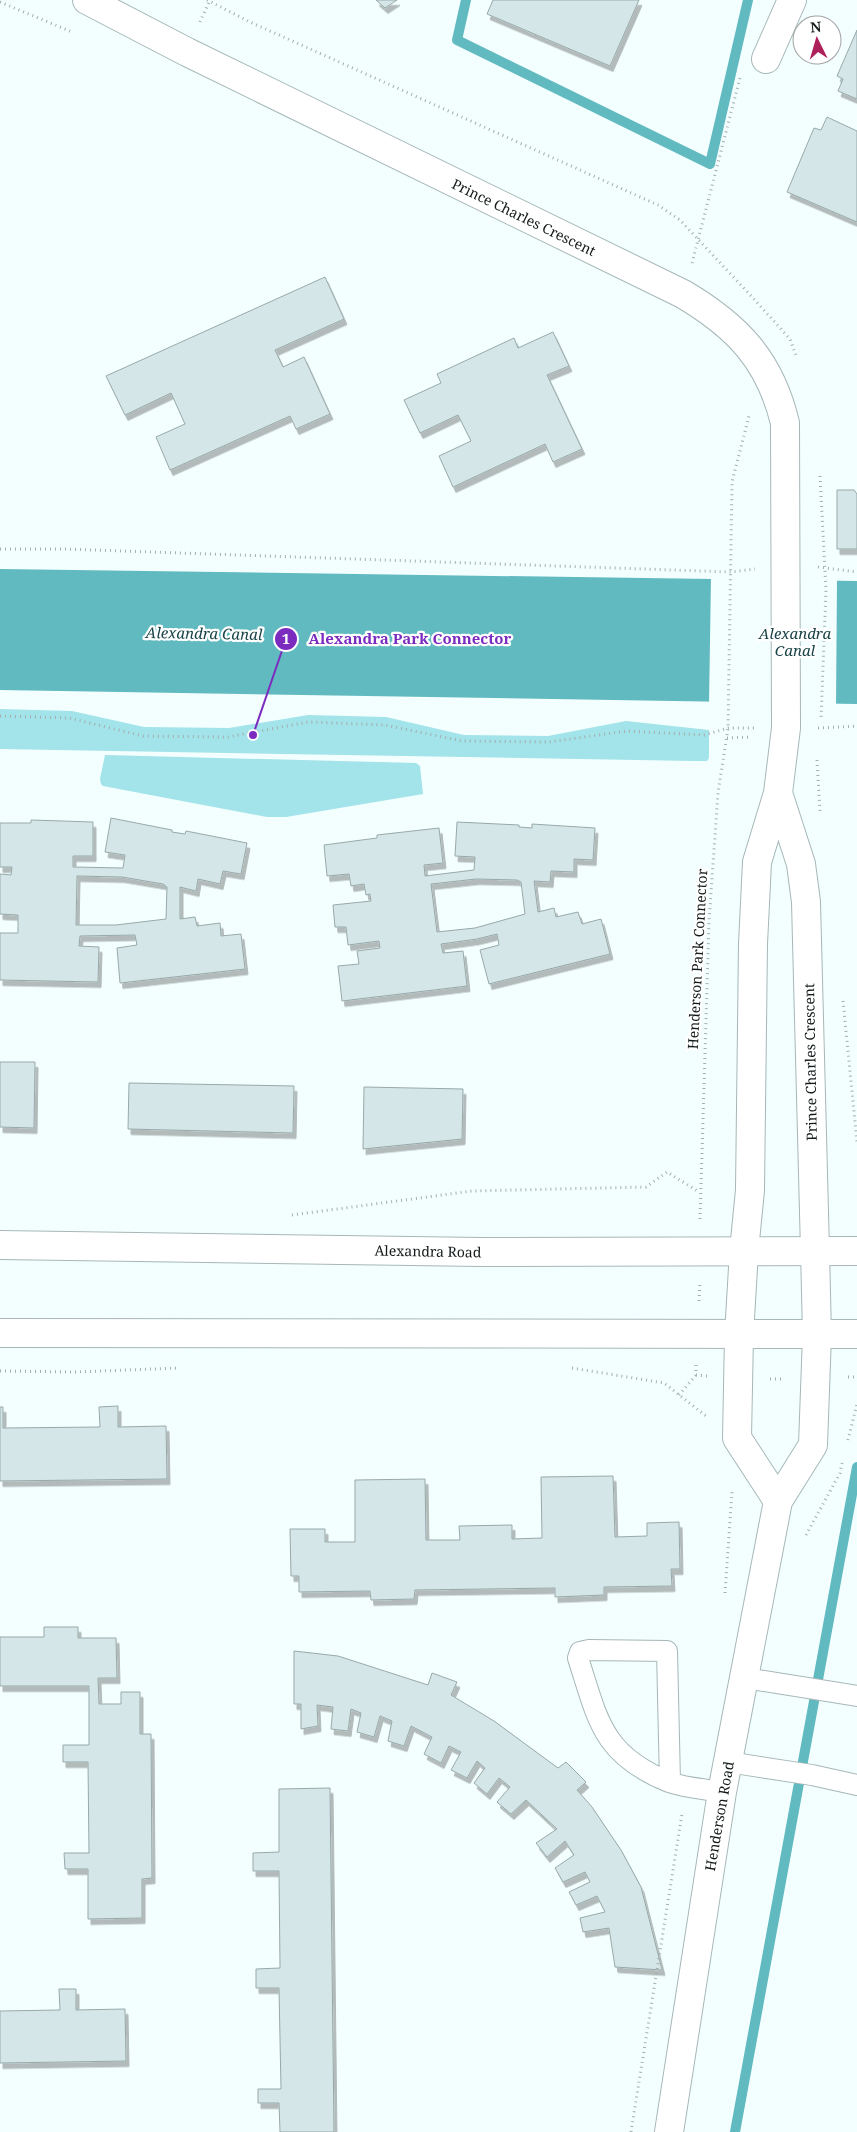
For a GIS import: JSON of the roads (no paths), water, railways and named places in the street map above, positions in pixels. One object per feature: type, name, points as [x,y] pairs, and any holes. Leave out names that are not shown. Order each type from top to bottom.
[{"type":"main road","name":"Prince Charles Crescent","points":[[87,0],[186,52],[674,290],[711,311],[744,342],[764,368],[778,396],[785,424],[786,728],[778,793],[757,862],[753,944],[750,1190],[739,1335]]},
{"type":"main road","points":[[754,64],[792,0]]},
{"type":"main road","name":"Prince Charles Crescent","points":[[778,793],[801,864],[806,902],[817,1335]]},
{"type":"main road","name":"Alexandra Road","points":[[0,1245],[481,1252],[857,1251]]},
{"type":"main road","points":[[0,1333],[857,1334]]},
{"type":"main road","points":[[739,1335],[737,1438],[778,1501]]},
{"type":"main road","name":"Henderson Road","points":[[669,2132],[722,1792],[778,1501],[814,1445],[817,1335]]},
{"type":"lane","points":[[678,1784],[667,1651],[608,1650],[580,1652],[578,1658],[598,1718],[612,1744],[630,1762],[678,1784],[722,1792]]},
{"type":"lane","points":[[745,1678],[857,1696]]},
{"type":"lane","points":[[728,1762],[812,1775],[857,1785]]},
{"type":"water","name":"Alexandra Canal","points":[[0,569],[857,581],[857,704],[0,690]]},
{"type":"waterway","points":[[466,0],[457,40],[710,164],[748,0]]},
{"type":"waterway","points":[[735,2132],[857,1467]]},
{"type":"place","name":"Alexandra Park Connector","points":[[253,735]]}]
